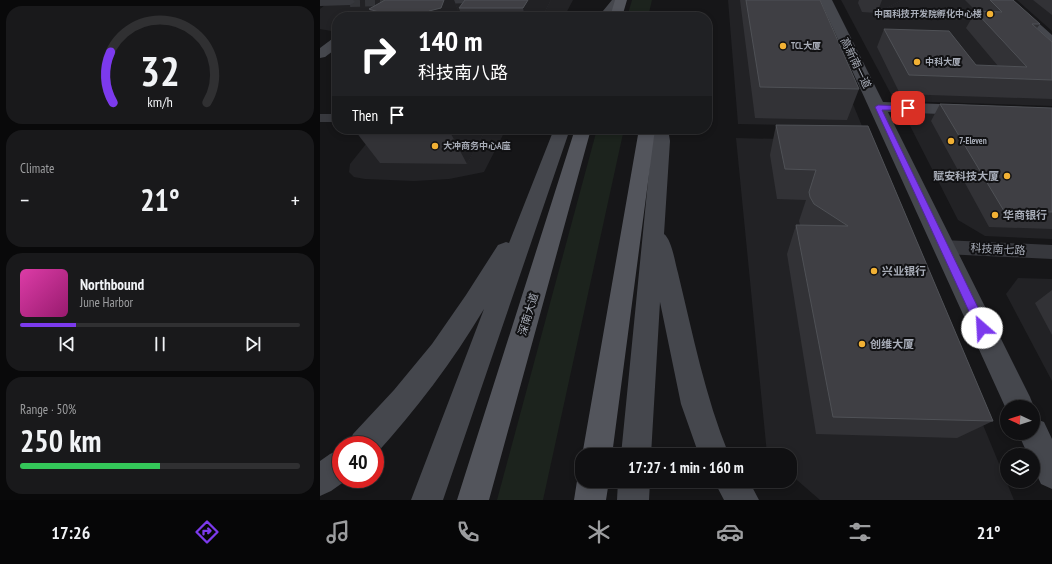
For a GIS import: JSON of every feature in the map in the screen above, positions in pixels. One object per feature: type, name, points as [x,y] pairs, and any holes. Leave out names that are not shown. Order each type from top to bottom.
[{"type":"main road","points":[[608,12],[618,0]]},
{"type":"main road","points":[[617,12],[621,0]]},
{"type":"main road","points":[[626,12],[630,0]]},
{"type":"main road","name":"高新南一道","points":[[826,0],[1017,400]]},
{"type":"main road","points":[[1006,0],[1052,42]]},
{"type":"main road","points":[[323,35],[332,38]]},
{"type":"main road","points":[[320,54],[332,46]]},
{"type":"main road","points":[[878,107],[980,111]]},
{"type":"main road","points":[[427,500],[560,134]]},
{"type":"main road","name":"深南大道","points":[[473,500],[582,134]]},
{"type":"main road","points":[[598,448],[646,134]]},
{"type":"main road","points":[[637,448],[660,134]]},
{"type":"main road","points":[[373,436],[392,416],[418,384],[481,293],[536,198]]},
{"type":"main road","points":[[654,224],[691,383],[704,433],[711,448]]},
{"type":"main road","points":[[1036,440],[1052,473]]},
{"type":"main road","points":[[320,480],[332,471]]},
{"type":"main road","points":[[590,500],[592,488]]},
{"type":"main road","points":[[633,500],[634,488]]},
{"type":"main road","points":[[735,488],[743,500]]},
{"type":"street","points":[[424,1],[478,0]]},
{"type":"street","points":[[320,3],[350,2]]},
{"type":"street","points":[[320,118],[332,118]]},
{"type":"street","name":"科技南七路","points":[[943,247],[1052,252]]},
{"type":"shaded area","points":[[331,0],[573,0],[567,12],[332,12],[332,31],[320,29],[320,9]]},
{"type":"shaded area","points":[[632,0],[652,0],[649,12],[628,12]]},
{"type":"shaded area","name":"TCL大厦","points":[[728,0],[810,0],[862,126],[738,124]]},
{"type":"shaded area","points":[[841,0],[993,0],[1052,57],[1052,106],[901,101],[892,96]]},
{"type":"shaded area","points":[[1017,0],[1052,0],[1052,31]]},
{"type":"shaded area","name":"赋安科技大厦","points":[[903,112],[1052,117],[1052,239],[985,236],[958,220]]},
{"type":"shaded area","points":[[374,134],[503,134],[484,172],[449,179],[414,181],[365,179],[354,177],[349,172],[350,164]]},
{"type":"shaded area","points":[[596,134],[623,134],[543,500],[497,500]]},
{"type":"shaded area","name":"创维大厦","points":[[736,138],[866,141],[1000,466],[1000,488],[1009,488],[1014,500],[820,500],[797,480],[797,448],[766,448]]},
{"type":"shaded area","points":[[1018,278],[1052,279],[1052,381],[1006,294]]},
{"type":"building","points":[[385,0],[444,0],[441,8],[428,12],[378,12],[369,9]]},
{"type":"building","points":[[465,0],[528,0],[523,8],[459,8]]},
{"type":"building","name":"TCL大厦","points":[[746,0],[820,0],[859,89],[760,87]]},
{"type":"building","points":[[990,0],[1013,0],[1040,24],[1032,24],[1052,42],[1052,80],[909,75],[884,29],[949,31],[976,65],[1027,67],[975,11],[1002,12]]},
{"type":"building","name":"赋安科技大厦","points":[[940,104],[1052,108],[1052,212],[1004,211]]},
{"type":"building","name":"创维大厦","points":[[776,125],[868,126],[993,421],[833,417],[796,225],[848,226],[814,204],[810,197],[809,192],[816,170],[785,169]]},
{"type":"tunnel","points":[[350,2],[386,1]]},
{"type":"place","name":"中国科技开发院孵化中心楼","points":[[990,14]]},
{"type":"place","name":"TCL大厦","points":[[783,46]]},
{"type":"place","name":"中科大厦","points":[[917,62]]},
{"type":"place","name":"7-Eleven","points":[[951,141]]},
{"type":"place","name":"大冲商务中心A座","points":[[435,146]]},
{"type":"place","name":"赋安科技大厦","points":[[1007,176]]},
{"type":"place","name":"华商银行","points":[[995,215]]},
{"type":"place","name":"兴业银行","points":[[874,271]]},
{"type":"place","name":"创维大厦","points":[[862,344]]},
{"type":"route","points":[[908,108],[878,107],[982,328]]}]
